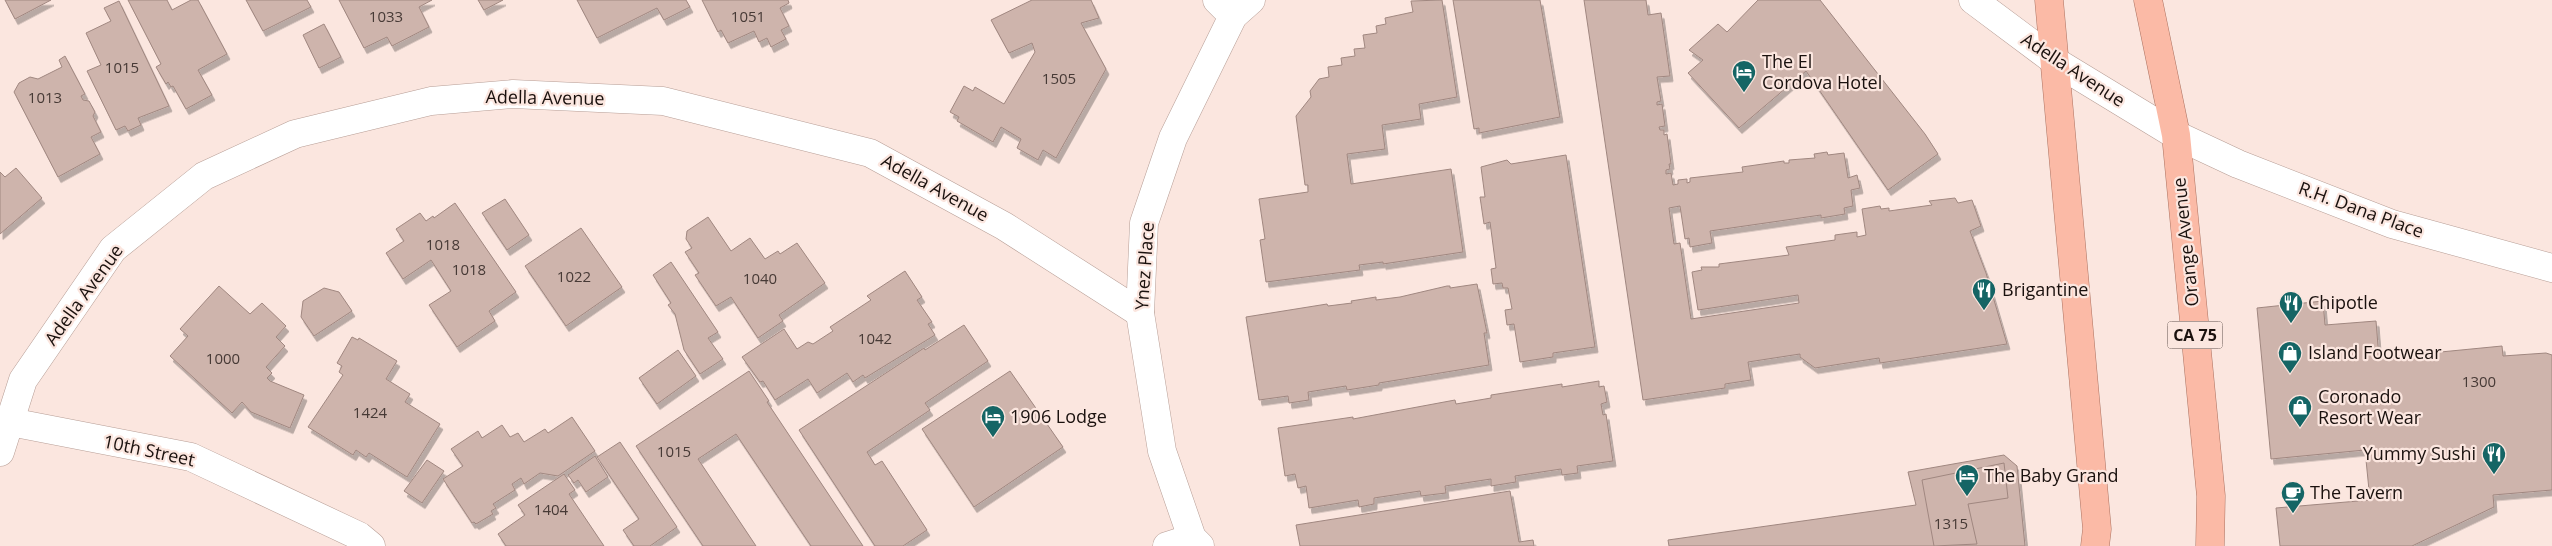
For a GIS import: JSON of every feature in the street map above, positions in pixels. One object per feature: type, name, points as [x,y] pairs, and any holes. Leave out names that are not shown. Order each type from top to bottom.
[{"type":"highway","points":[[2049,0],[2097,520],[2096,546]]},
{"type":"highway","name":"Orange Avenue","points":[[2148,0],[2176,135],[2210,496],[2210,546]]},
{"type":"street","name":"Adella Avenue","points":[[1973,0],[2056,62],[2176,135]]},
{"type":"street","name":"Ynez Place","points":[[1187,543],[1162,451],[1140,313],[1144,223],[1173,138],[1234,5]]},
{"type":"street","name":"Adella Avenue","points":[[0,452],[4,422],[23,380],[113,249],[204,176],[296,134],[431,101],[512,94],[663,101],[870,152],[1004,226],[1140,313]]},
{"type":"street","name":"R.H. Dana Place","points":[[2176,135],[2238,164],[2392,224],[2552,268]]},
{"type":"street","name":"10th Street","points":[[4,422],[192,457],[359,536],[371,546]]},
{"type":"building","points":[[5,0],[51,0],[15,19]]},
{"type":"building","points":[[128,0],[167,0],[172,10],[191,0],[198,0],[227,54],[198,70],[212,95],[186,109],[173,86],[171,87],[168,82],[166,84],[156,67],[161,64]]},
{"type":"building","points":[[246,0],[307,0],[311,7],[263,31]]},
{"type":"building","points":[[339,0],[432,0],[419,7],[429,27],[392,46],[387,37],[364,48]]},
{"type":"building","points":[[478,0],[503,0],[484,10]]},
{"type":"building","points":[[577,0],[686,0],[690,7],[664,20],[657,8],[597,38]]},
{"type":"building","points":[[702,0],[788,0],[789,3],[780,8],[789,26],[781,30],[786,39],[771,47],[767,38],[759,42],[754,31],[728,43],[721,30],[718,32]]},
{"type":"building","points":[[1032,0],[1091,0],[1099,18],[1081,23],[1106,69],[1056,158],[1043,150],[1038,160],[1017,148],[1021,139],[1001,127],[993,142],[957,121],[959,117],[950,112],[964,86],[973,91],[975,87],[1004,104],[1035,52],[1032,43],[1009,53],[991,20]]},
{"type":"building","points":[[1442,0],[1457,97],[1419,104],[1421,119],[1382,125],[1385,149],[1347,154],[1351,184],[1451,169],[1463,252],[1383,264],[1383,262],[1359,265],[1360,270],[1266,282],[1260,240],[1265,239],[1259,199],[1308,192],[1308,185],[1305,185],[1296,116],[1311,97],[1310,91],[1319,79],[1329,77],[1328,67],[1342,65],[1341,58],[1355,56],[1354,49],[1365,48],[1363,35],[1377,33],[1376,26],[1386,24],[1385,18],[1413,12],[1411,1]]},
{"type":"building","points":[[1453,0],[1540,0],[1560,117],[1479,133],[1479,128],[1474,129]]},
{"type":"building","points":[[1584,0],[1646,0],[1648,15],[1661,13],[1670,76],[1657,77],[1661,101],[1657,102],[1657,105],[1662,104],[1665,126],[1659,127],[1660,130],[1664,130],[1664,135],[1667,134],[1671,164],[1669,164],[1670,169],[1666,170],[1666,174],[1671,173],[1673,185],[1678,184],[1678,180],[1687,179],[1687,183],[1690,182],[1690,178],[1743,172],[1742,167],[1784,161],[1784,163],[1789,163],[1789,160],[1815,158],[1814,154],[1827,152],[1828,155],[1844,153],[1848,178],[1857,175],[1860,188],[1851,190],[1853,206],[1844,208],[1845,214],[1821,218],[1821,215],[1710,231],[1712,243],[1690,247],[1689,238],[1685,239],[1680,206],[1669,208],[1674,244],[1680,243],[1691,319],[1799,303],[1798,295],[1698,310],[1692,272],[1702,270],[1701,267],[1719,267],[1719,264],[1789,255],[1786,247],[1835,240],[1835,235],[1857,232],[1857,237],[1866,235],[1862,209],[1880,206],[1881,209],[1889,208],[1889,211],[1932,205],[1929,201],[1955,198],[1958,203],[1972,200],[1981,226],[1970,231],[1986,273],[2007,344],[1880,363],[1879,358],[1815,368],[1800,357],[1800,354],[1748,362],[1751,380],[1725,384],[1725,388],[1643,400]]},
{"type":"building","name":"The El Cordova Hotel","points":[[1758,0],[1820,0],[1925,134],[1938,154],[1888,190],[1806,71],[1739,128],[1688,73],[1703,60],[1689,50],[1718,24],[1727,32]]},
{"type":"building","points":[[119,1],[169,106],[138,118],[141,125],[128,131],[125,126],[116,130],[87,71],[101,65],[86,33],[111,21],[104,8]]},
{"type":"building","points":[[324,24],[341,57],[319,68],[303,35]]},
{"type":"building","points":[[65,56],[85,94],[81,96],[83,100],[89,101],[95,112],[93,116],[101,132],[91,137],[100,154],[58,177],[14,92],[19,83],[30,77],[38,79],[62,67],[59,60]]},
{"type":"building","points":[[1566,155],[1595,347],[1553,353],[1553,357],[1520,362],[1514,324],[1507,325],[1505,310],[1512,309],[1508,288],[1503,288],[1502,283],[1493,284],[1491,269],[1496,268],[1490,222],[1484,224],[1480,197],[1485,197],[1481,167],[1507,160],[1511,164]]},
{"type":"building","points":[[16,168],[42,198],[0,234],[0,172],[5,177]]},
{"type":"building","points":[[505,199],[529,235],[507,250],[482,213]]},
{"type":"building","points":[[455,203],[516,292],[489,311],[495,321],[457,347],[429,305],[451,291],[431,260],[403,279],[386,253],[404,241],[396,229],[420,213],[426,221],[433,216],[434,218]]},
{"type":"building","points":[[708,217],[731,251],[750,238],[765,259],[778,251],[780,254],[797,243],[825,283],[779,315],[783,321],[758,338],[731,297],[716,306],[695,275],[699,273],[685,252],[692,248],[686,239],[687,231]]},
{"type":"building","points":[[581,228],[622,287],[566,326],[525,266]]},
{"type":"building","points":[[671,262],[718,332],[708,338],[723,359],[700,374],[684,350],[675,314],[668,305],[671,303],[653,275]]},
{"type":"building","points":[[905,271],[922,297],[917,300],[932,322],[928,324],[935,335],[865,378],[863,375],[853,382],[847,373],[817,393],[808,379],[775,400],[763,381],[760,382],[742,357],[784,329],[797,349],[808,342],[813,344],[833,331],[830,327],[871,300],[867,296]]},
{"type":"building","points":[[1477,284],[1487,333],[1484,333],[1489,365],[1347,390],[1346,386],[1308,392],[1309,400],[1289,403],[1288,396],[1259,400],[1246,317],[1327,304],[1328,306],[1352,303],[1351,301],[1376,297],[1376,300],[1400,297],[1447,286],[1450,286],[1450,288]]},
{"type":"building","points":[[219,286],[250,314],[262,303],[286,326],[276,337],[285,346],[266,367],[272,373],[267,378],[270,381],[304,395],[290,428],[251,412],[242,402],[232,413],[170,356],[188,336],[180,329]]},
{"type":"building","points":[[324,288],[339,292],[352,311],[314,336],[301,317],[303,301]]},
{"type":"building","points":[[2323,301],[2325,325],[2376,321],[2379,358],[2502,346],[2503,356],[2546,353],[2552,355],[2552,490],[2493,495],[2494,507],[2412,546],[2280,546],[2276,508],[2370,500],[2365,450],[2271,459],[2257,308]]},
{"type":"building","points":[[964,325],[988,361],[925,403],[930,410],[867,452],[875,465],[882,461],[927,530],[903,546],[875,546],[799,430],[924,348],[925,350]]},
{"type":"building","points":[[352,337],[358,340],[359,338],[397,361],[386,379],[410,394],[405,402],[440,424],[407,477],[369,453],[366,457],[356,450],[353,455],[308,427],[343,375],[339,372],[342,366],[337,363]]},
{"type":"building","points":[[678,350],[696,376],[657,404],[639,378]]},
{"type":"building","points":[[749,371],[769,401],[767,402],[863,546],[811,546],[736,434],[698,459],[756,546],[703,546],[636,446]]},
{"type":"building","name":"1906 Lodge","points":[[1010,371],[1063,447],[974,507],[922,429]]},
{"type":"building","points":[[1599,381],[1599,387],[1604,386],[1607,402],[1601,404],[1603,415],[1606,414],[1613,461],[1577,466],[1578,473],[1562,475],[1561,469],[1515,476],[1516,482],[1491,486],[1491,479],[1445,486],[1446,493],[1421,496],[1420,491],[1374,498],[1374,504],[1359,507],[1358,500],[1309,508],[1306,486],[1298,488],[1295,474],[1285,476],[1278,428],[1353,417],[1353,419],[1455,400],[1456,404],[1491,398],[1491,395],[1562,384],[1562,387]]},
{"type":"building","points":[[572,417],[595,451],[558,476],[540,473],[524,484],[521,478],[512,484],[515,490],[493,504],[496,508],[491,511],[493,514],[476,524],[472,523],[443,479],[463,466],[451,449],[478,431],[482,438],[502,425],[510,437],[518,433],[524,442],[545,429],[548,433]]},
{"type":"building","points":[[620,442],[677,527],[650,546],[634,546],[623,530],[639,519],[597,457]]},
{"type":"building","name":"The Baby Grand","points":[[2004,455],[2017,466],[2025,546],[1669,546],[1668,540],[1916,505],[1908,472]]},
{"type":"building","points":[[595,456],[608,477],[586,492],[578,480],[574,483],[568,475]]},
{"type":"building","points":[[427,460],[444,471],[422,503],[404,491]]},
{"type":"building","points":[[2004,463],[2008,498],[1968,504],[1977,544],[1934,546],[1922,480]]},
{"type":"building","points":[[564,474],[575,490],[569,494],[604,546],[506,546],[498,534],[525,515],[518,505]]},
{"type":"building","points":[[1510,491],[1519,542],[1533,540],[1534,546],[1300,546],[1296,525]]},
{"type":"place","name":"The El Cordova Hotel","points":[[1744,93]]},
{"type":"place","name":"Brigantine","points":[[1984,311]]},
{"type":"place","name":"Chipotle","points":[[2291,324]]},
{"type":"place","name":"Island Footwear","points":[[2290,374]]},
{"type":"place","name":"Coronado Resort Wear","points":[[2300,428]]},
{"type":"place","name":"1906 Lodge","points":[[993,438]]},
{"type":"place","name":"Yummy Sushi","points":[[2494,475]]},
{"type":"place","name":"The Baby Grand","points":[[1967,497]]},
{"type":"place","name":"The Tavern","points":[[2293,514]]}]
